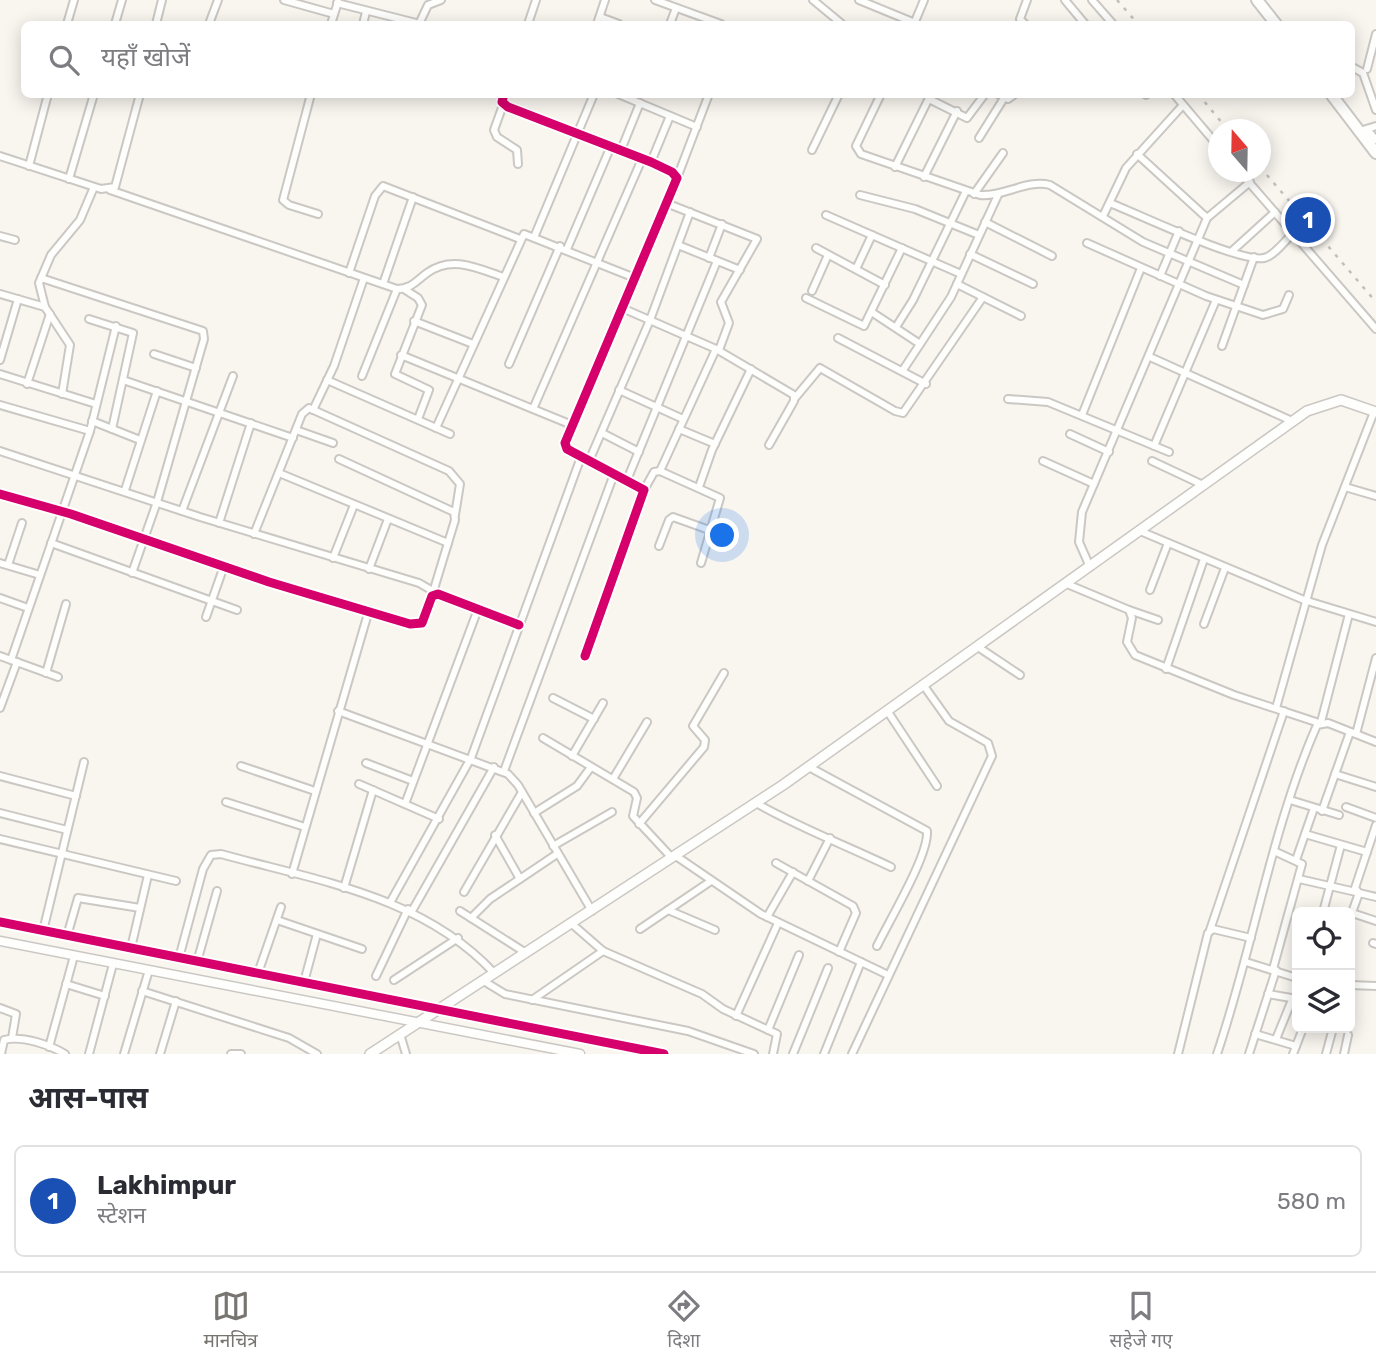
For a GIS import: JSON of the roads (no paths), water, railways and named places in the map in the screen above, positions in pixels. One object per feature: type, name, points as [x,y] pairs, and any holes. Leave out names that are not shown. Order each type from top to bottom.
[{"type":"main road","points":[[1257,0],[1274,21]]},
{"type":"main road","points":[[1335,98],[1363,130],[1376,153]]},
{"type":"main road","points":[[370,1054],[809,767],[1292,421],[1318,405],[1341,400],[1375,412]]},
{"type":"street","points":[[69,21],[74,0]]},
{"type":"street","points":[[116,21],[122,0]]},
{"type":"street","points":[[157,21],[162,0]]},
{"type":"street","points":[[210,21],[218,0]]},
{"type":"street","points":[[284,0],[334,14]]},
{"type":"street","points":[[420,21],[428,5],[441,0]]},
{"type":"street","points":[[529,21],[536,0]]},
{"type":"street","points":[[598,21],[605,0]]},
{"type":"street","points":[[655,0],[713,21]]},
{"type":"street","points":[[813,0],[838,21]]},
{"type":"street","points":[[859,0],[908,21]]},
{"type":"street","points":[[916,21],[924,0]]},
{"type":"street","points":[[1021,21],[1027,0]]},
{"type":"street","points":[[1065,0],[1082,21]]},
{"type":"street","points":[[1092,0],[1110,21]]},
{"type":"street","points":[[332,21],[338,2],[406,21]]},
{"type":"street","points":[[671,21],[676,8]]},
{"type":"street","points":[[364,21],[366,12]]},
{"type":"street","points":[[1376,34],[1364,70],[1376,110]]},
{"type":"street","points":[[1355,68],[1364,70],[1376,68]]},
{"type":"street","points":[[29,166],[47,98]]},
{"type":"street","points":[[69,179],[93,98]]},
{"type":"street","points":[[110,190],[117,184],[140,98]]},
{"type":"street","points":[[310,98],[283,200],[289,205],[318,214]]},
{"type":"street","points":[[504,98],[494,130],[497,137],[517,150],[518,164]]},
{"type":"street","points":[[535,236],[592,98]]},
{"type":"street","points":[[628,98],[697,127]]},
{"type":"street","points":[[644,490],[565,446],[708,98]]},
{"type":"street","points":[[811,150],[837,98]]},
{"type":"street","points":[[879,98],[856,150],[860,155],[974,194],[998,195],[1042,183],[1103,216],[1143,242],[1244,285]]},
{"type":"street","points":[[895,167],[930,98]]},
{"type":"street","points":[[932,98],[970,116],[982,98]]},
{"type":"street","points":[[979,138],[1000,98]]},
{"type":"street","points":[[1177,98],[1208,133]]},
{"type":"street","points":[[621,150],[640,103]]},
{"type":"street","points":[[503,105],[611,145],[672,172],[677,178]]},
{"type":"street","points":[[1103,216],[1126,169],[1183,105]]},
{"type":"street","points":[[923,177],[957,111]]},
{"type":"street","points":[[651,162],[670,116]]},
{"type":"street","points":[[1363,130],[1376,126]]},
{"type":"street","points":[[1363,130],[1376,140]]},
{"type":"street","points":[[509,364],[611,145]]},
{"type":"street","points":[[974,194],[1003,153]]},
{"type":"street","points":[[1137,154],[1207,218]]},
{"type":"street","points":[[0,156],[110,190],[401,289],[421,301],[395,374],[429,390],[418,419]]},
{"type":"street","points":[[533,409],[642,159]]},
{"type":"street","points":[[1090,568],[1082,551],[1078,532],[1082,512],[1207,218],[1250,182],[1376,329]]},
{"type":"street","points":[[62,394],[70,345],[45,307],[39,288],[51,255],[80,220],[94,187]]},
{"type":"street","points":[[349,273],[380,187],[413,197],[520,239]]},
{"type":"street","points":[[896,327],[916,293],[966,191]]},
{"type":"street","points":[[860,195],[904,205],[979,235]]},
{"type":"street","points":[[903,370],[957,284],[998,195]]},
{"type":"street","points":[[383,284],[413,197]]},
{"type":"street","points":[[1110,203],[1199,239],[1254,257],[1269,256],[1293,233]]},
{"type":"street","points":[[660,471],[729,323],[721,302],[757,239],[666,204]]},
{"type":"street","points":[[589,460],[650,320],[690,212]]},
{"type":"street","points":[[1231,251],[1275,212]]},
{"type":"street","points":[[826,215],[961,274]]},
{"type":"street","points":[[985,222],[1052,256]]},
{"type":"street","points":[[709,258],[722,225]]},
{"type":"street","points":[[1160,276],[1179,230]]},
{"type":"street","points":[[436,428],[520,239],[527,233],[635,278]]},
{"type":"street","points":[[856,270],[872,235]]},
{"type":"street","points":[[0,236],[15,240]]},
{"type":"street","points":[[1087,243],[1216,300],[1267,315],[1283,309],[1289,295]]},
{"type":"street","points":[[678,245],[740,270]]},
{"type":"street","points":[[816,248],[886,285]]},
{"type":"street","points":[[806,298],[861,325],[867,324],[902,248]]},
{"type":"street","points":[[970,254],[1033,284]]},
{"type":"street","points":[[811,291],[828,255]]},
{"type":"street","points":[[1222,346],[1254,257]]},
{"type":"street","points":[[627,480],[717,261]]},
{"type":"street","points":[[362,376],[401,289],[431,271],[458,262],[503,277]]},
{"type":"street","points":[[1082,415],[1141,268]]},
{"type":"street","points":[[41,278],[204,331],[157,502],[132,573]]},
{"type":"street","points":[[313,410],[327,380],[364,278]]},
{"type":"street","points":[[957,284],[1021,316]]},
{"type":"street","points":[[0,294],[45,307]]},
{"type":"street","points":[[769,445],[795,398],[820,368],[899,414],[907,411],[984,297]]},
{"type":"street","points":[[0,360],[18,299]]},
{"type":"street","points":[[1154,446],[1216,300]]},
{"type":"street","points":[[622,308],[718,349],[795,398]]},
{"type":"street","points":[[873,313],[920,344]]},
{"type":"street","points":[[27,384],[50,314]]},
{"type":"street","points":[[89,319],[133,333],[112,429]]},
{"type":"street","points":[[414,321],[473,344]]},
{"type":"street","points":[[0,708],[28,608],[90,430],[116,327]]},
{"type":"street","points":[[838,338],[926,384]]},
{"type":"street","points":[[154,354],[196,368]]},
{"type":"street","points":[[401,355],[572,425]]},
{"type":"street","points":[[1150,357],[1292,421]]},
{"type":"street","points":[[699,487],[715,444],[751,369]]},
{"type":"street","points":[[0,374],[96,404]]},
{"type":"street","points":[[183,511],[233,376]]},
{"type":"street","points":[[123,380],[293,438]]},
{"type":"street","points":[[327,380],[450,434]]},
{"type":"street","points":[[619,390],[684,419]]},
{"type":"street","points":[[125,490],[157,391]]},
{"type":"street","points":[[1008,399],[1048,402],[1169,452]]},
{"type":"street","points":[[0,405],[90,430]]},
{"type":"street","points":[[0,494],[419,625],[436,592],[460,484],[449,471],[313,410],[304,411],[254,534]]},
{"type":"street","points":[[1276,708],[1304,600],[1375,412]]},
{"type":"street","points":[[92,421],[140,440]]},
{"type":"street","points":[[219,523],[251,423]]},
{"type":"street","points":[[679,429],[715,444]]},
{"type":"street","points":[[296,430],[333,443]]},
{"type":"street","points":[[602,433],[639,452]]},
{"type":"street","points":[[1070,434],[1109,452]]},
{"type":"street","points":[[0,451],[369,569],[519,625]]},
{"type":"street","points":[[391,901],[471,758],[581,457]]},
{"type":"street","points":[[339,459],[448,507],[455,515]]},
{"type":"street","points":[[1043,461],[1094,484]]},
{"type":"street","points":[[1152,461],[1203,485]]},
{"type":"street","points":[[585,656],[644,490],[654,472],[660,471],[699,487],[719,496],[722,501],[701,563]]},
{"type":"street","points":[[279,473],[448,543]]},
{"type":"street","points":[[504,771],[614,474]]},
{"type":"street","points":[[1345,487],[1376,496]]},
{"type":"street","points":[[333,558],[354,505]]},
{"type":"street","points":[[659,546],[669,520],[673,517],[712,531]]},
{"type":"street","points":[[369,569],[388,519]]},
{"type":"street","points":[[22,523],[4,564],[40,575]]},
{"type":"street","points":[[1140,531],[1304,600],[1376,622]]},
{"type":"street","points":[[51,543],[237,610]]},
{"type":"street","points":[[1150,590],[1168,543]]},
{"type":"street","points":[[1166,669],[1204,559]]},
{"type":"street","points":[[206,617],[224,566]]},
{"type":"street","points":[[1204,624],[1225,568]]},
{"type":"street","points":[[1067,584],[1158,620]]},
{"type":"street","points":[[0,598],[28,608]]},
{"type":"street","points":[[46,673],[66,604]]},
{"type":"street","points":[[405,804],[478,609]]},
{"type":"street","points":[[292,874],[369,610]]},
{"type":"street","points":[[1129,610],[1132,618],[1127,642],[1130,651],[1166,669],[1376,742]]},
{"type":"street","points":[[1217,1054],[1246,962],[1274,851],[1320,722],[1349,614]]},
{"type":"street","points":[[978,647],[1020,675]]},
{"type":"street","points":[[0,656],[58,677]]},
{"type":"street","points":[[1322,811],[1353,733],[1376,658]]},
{"type":"street","points":[[639,824],[704,747],[705,740],[693,726],[724,673]]},
{"type":"street","points":[[852,1054],[992,756],[988,743],[949,721],[924,686]]},
{"type":"street","points":[[553,698],[594,719]]},
{"type":"street","points":[[572,756],[603,703]]},
{"type":"street","points":[[338,710],[471,758],[504,771],[513,778],[592,911]]},
{"type":"street","points":[[1178,1054],[1210,930],[1284,711]]},
{"type":"street","points":[[888,712],[937,786]]},
{"type":"street","points":[[613,779],[647,722]]},
{"type":"street","points":[[543,738],[637,795],[632,813],[639,824],[674,857],[766,917],[888,975]]},
{"type":"street","points":[[43,931],[84,762]]},
{"type":"street","points":[[366,763],[413,781]]},
{"type":"street","points":[[241,766],[315,791]]},
{"type":"street","points":[[534,813],[577,786],[591,766]]},
{"type":"street","points":[[376,976],[410,910],[494,767]]},
{"type":"street","points":[[809,767],[926,831],[926,840],[916,867],[877,946]]},
{"type":"street","points":[[1335,774],[1376,788]]},
{"type":"street","points":[[0,776],[76,796]]},
{"type":"street","points":[[359,784],[439,819]]},
{"type":"street","points":[[344,888],[373,790]]},
{"type":"street","points":[[464,892],[522,792]]},
{"type":"street","points":[[1290,800],[1339,815]]},
{"type":"street","points":[[226,802],[305,827]]},
{"type":"street","points":[[756,803],[806,831],[830,838],[891,867]]},
{"type":"street","points":[[1346,807],[1376,818]]},
{"type":"street","points":[[1296,860],[1314,808]]},
{"type":"street","points":[[553,846],[612,812]]},
{"type":"street","points":[[0,813],[67,830]]},
{"type":"street","points":[[1354,907],[1376,825]]},
{"type":"street","points":[[1305,834],[1367,852]]},
{"type":"street","points":[[495,835],[520,879]]},
{"type":"street","points":[[808,881],[830,838]]},
{"type":"street","points":[[0,839],[176,881]]},
{"type":"street","points":[[1325,907],[1341,845]]},
{"type":"street","points":[[1248,1054],[1275,970],[1302,864],[1274,851]]},
{"type":"street","points":[[179,958],[203,869],[211,855],[221,853],[391,901],[458,938],[495,973]]},
{"type":"street","points":[[471,918],[484,904],[557,854]]},
{"type":"street","points":[[776,863],[855,910],[839,952]]},
{"type":"street","points":[[766,917],[793,872]]},
{"type":"street","points":[[131,948],[148,875]]},
{"type":"street","points":[[1299,878],[1376,897]]},
{"type":"street","points":[[640,929],[711,881]]},
{"type":"street","points":[[197,962],[217,891]]},
{"type":"street","points":[[66,936],[78,898],[140,908]]},
{"type":"street","points":[[258,973],[281,907]]},
{"type":"street","points":[[668,910],[715,930]]},
{"type":"street","points":[[460,911],[526,953]]},
{"type":"street","points":[[1355,917],[1376,921]]},
{"type":"street","points":[[276,920],[362,949]]},
{"type":"street","points":[[0,922],[664,1054]]},
{"type":"street","points":[[736,1016],[778,923]]},
{"type":"street","points":[[572,924],[603,951],[702,994],[736,1016],[779,1037],[773,1054]]},
{"type":"street","points":[[1210,930],[1251,938]]},
{"type":"street","points":[[304,982],[317,934]]},
{"type":"street","points":[[394,981],[458,938]]},
{"type":"street","points":[[0,941],[580,1054]]},
{"type":"street","points":[[532,1000],[603,951]]},
{"type":"street","points":[[49,1047],[74,956]]},
{"type":"street","points":[[768,1030],[799,956]]},
{"type":"street","points":[[824,1054],[861,962]]},
{"type":"street","points":[[1246,962],[1292,976]]},
{"type":"street","points":[[89,1054],[113,964]]},
{"type":"street","points":[[793,1054],[828,968]]},
{"type":"street","points":[[124,1054],[149,970]]},
{"type":"street","points":[[482,980],[497,991],[688,1031],[754,1054]]},
{"type":"street","points":[[66,984],[105,996]]},
{"type":"street","points":[[1355,985],[1376,986]]},
{"type":"street","points":[[142,991],[289,1038],[317,1054]]},
{"type":"street","points":[[1268,994],[1292,998]]},
{"type":"street","points":[[160,1054],[176,1001]]},
{"type":"street","points":[[1276,1040],[1292,1005]]},
{"type":"street","points":[[0,1008],[16,1014],[12,1038]]},
{"type":"street","points":[[1293,1054],[1301,1033]]},
{"type":"street","points":[[1326,1054],[1332,1033]]},
{"type":"street","points":[[400,1034],[406,1054]]},
{"type":"street","points":[[1255,1034],[1296,1046]]},
{"type":"street","points":[[1344,1054],[1348,1035]]},
{"type":"street","points":[[1,1054],[4,1040],[12,1038],[65,1054]]},
{"type":"street","points":[[231,1054],[240,1054]]},
{"type":"railway","points":[[1117,0],[1135,21]]},
{"type":"railway","points":[[1201,98],[1219,119]]},
{"type":"railway","points":[[1271,180],[1376,302]]},
{"type":"place","name":"Lakhimpur","points":[[1308,220]]}]
